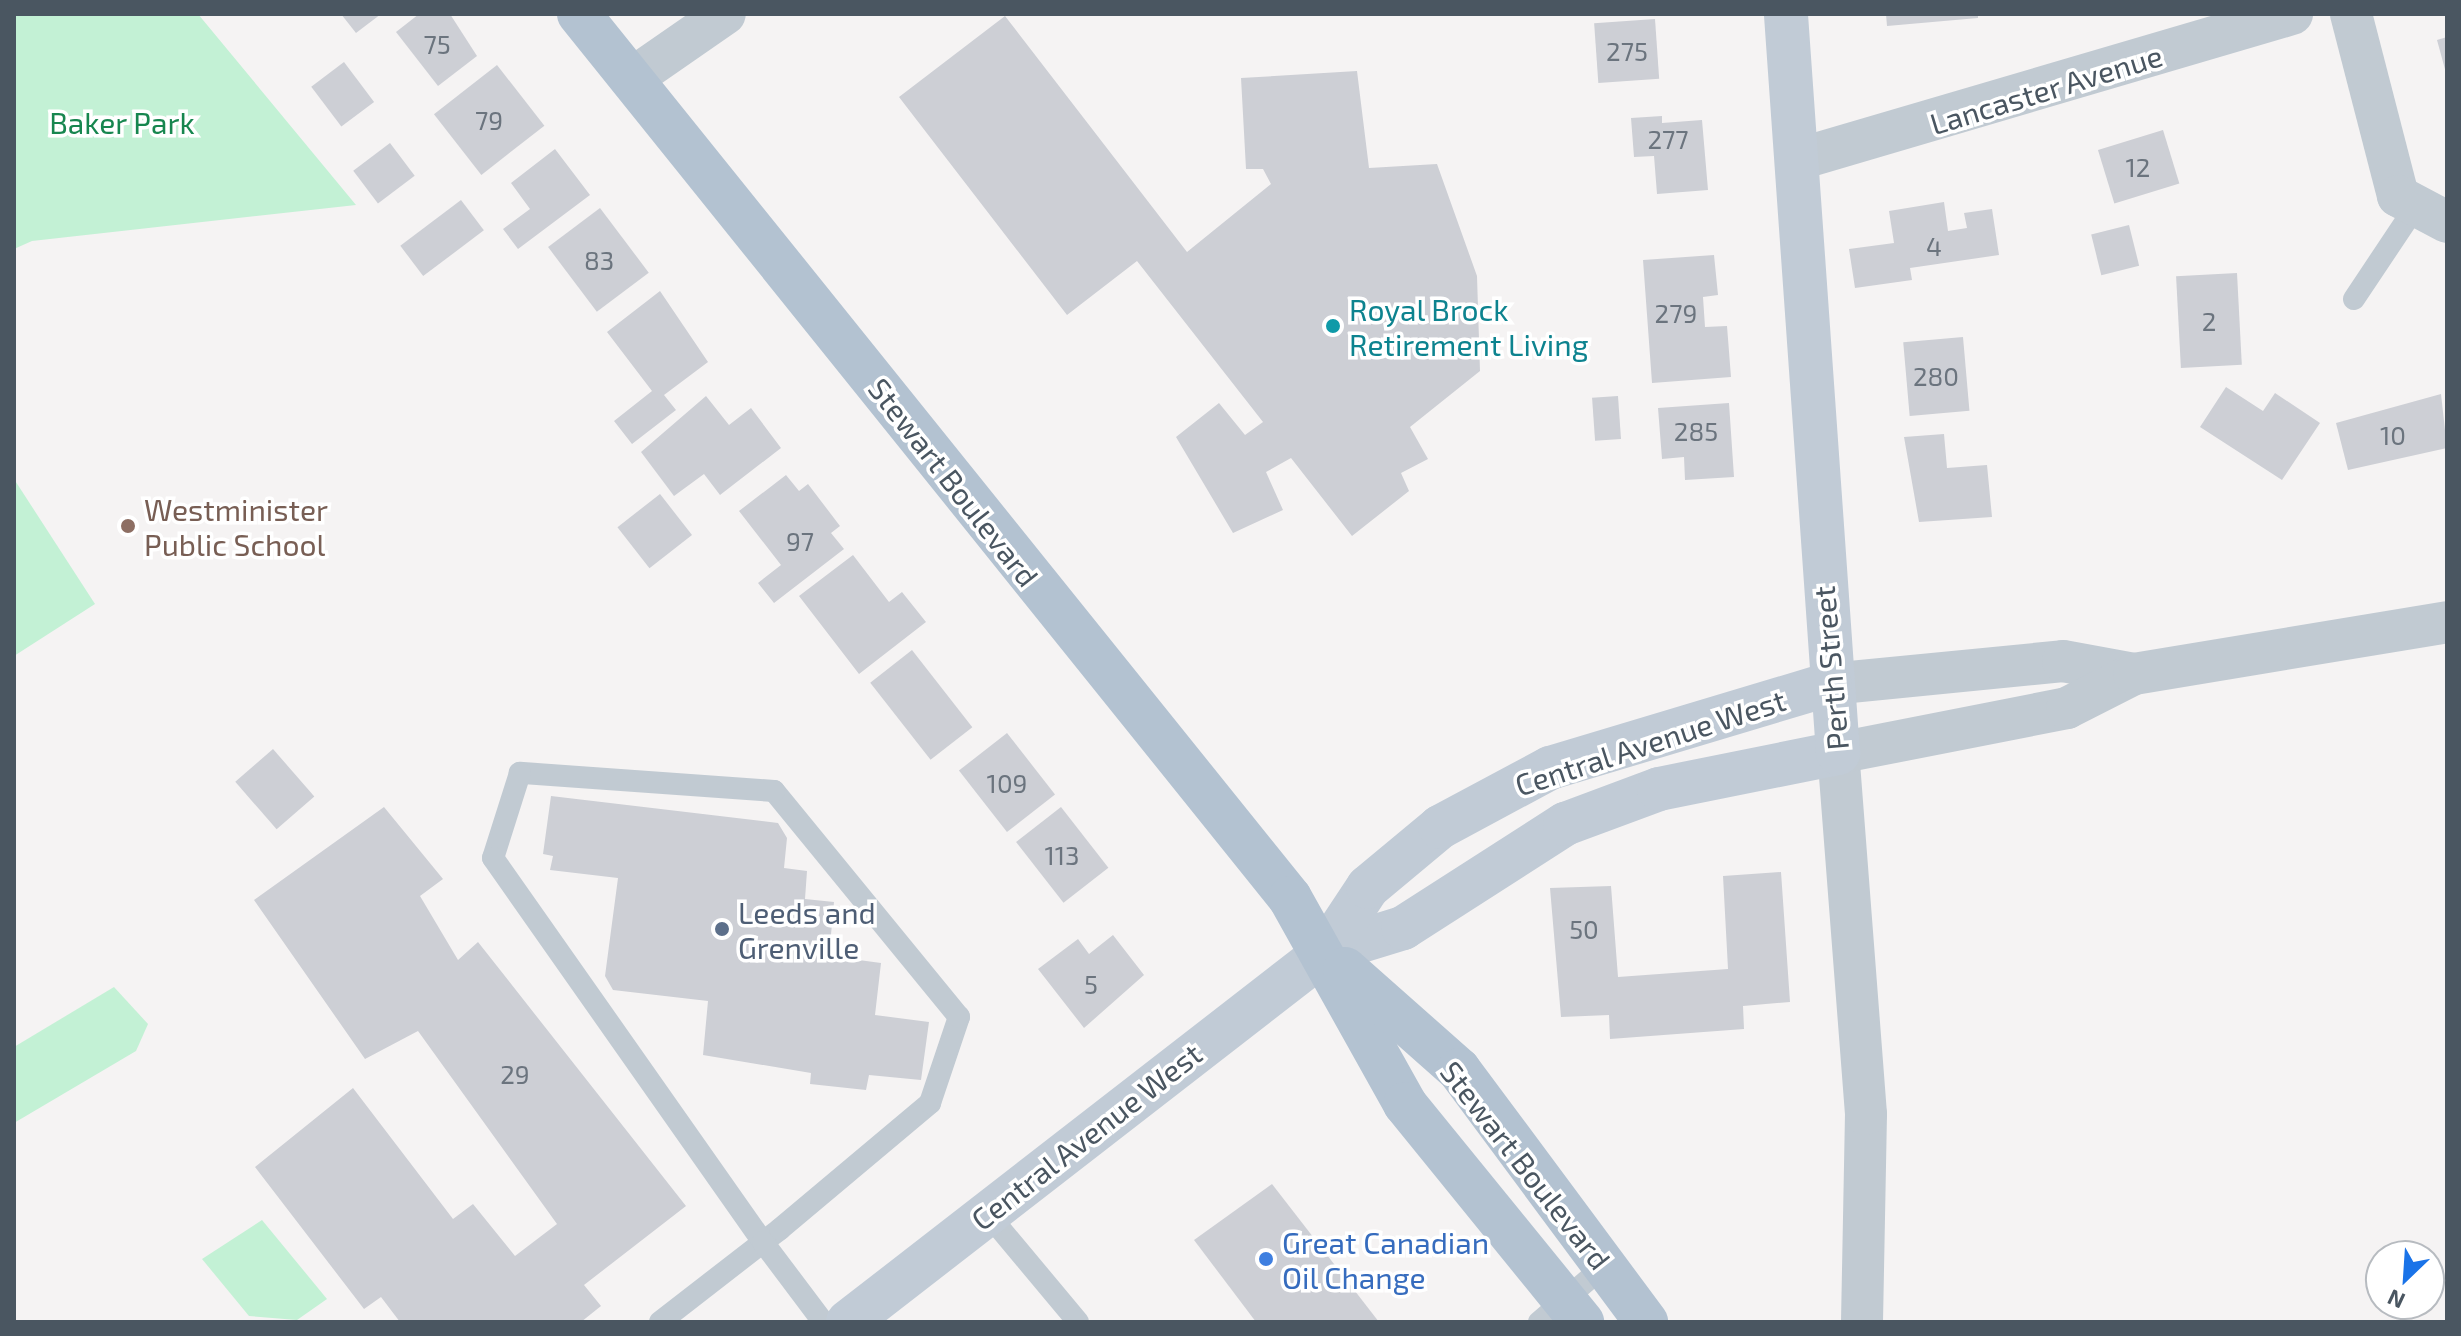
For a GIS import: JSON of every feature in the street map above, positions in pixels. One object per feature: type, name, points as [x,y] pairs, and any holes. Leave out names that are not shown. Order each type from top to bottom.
[{"type":"main road","name":"Stewart Boulevard","points":[[579,14],[1290,898],[1325,952],[1405,1104],[1563,1315]]},
{"type":"main road","name":"Stewart Boulevard","points":[[1325,952],[1459,1070],[1646,1322]]},
{"type":"street","points":[[631,79],[725,14]]},
{"type":"street","name":"Perth Street","points":[[1786,14],[1799,159],[1830,684],[1866,1114],[1862,1322]]},
{"type":"street","name":"Lancaster Avenue","points":[[1799,159],[2292,14]]},
{"type":"street","points":[[2351,14],[2398,196],[2431,214]]},
{"type":"street","name":"Central Avenue West","points":[[1325,952],[1403,928],[1565,824],[1659,789],[2067,708],[2134,674],[2447,622]]},
{"type":"street","name":"Central Avenue West","points":[[848,1322],[1325,952],[1368,887],[1495,792],[1550,768],[1830,684],[2063,661],[2134,674]]},
{"type":"lane","points":[[2354,299],[2431,214]]},
{"type":"lane","points":[[660,1322],[763,1242],[930,1103],[959,1017],[774,791],[520,773],[493,858],[763,1242],[823,1322]]},
{"type":"lane","points":[[987,1213],[1078,1322]]},
{"type":"lane","points":[[1563,1315],[1604,1266]]},
{"type":"green space","name":"Baker Park","points":[[14,14],[198,14],[356,205],[32,241],[14,249]]},
{"type":"green space","points":[[14,479],[95,604],[14,656]]},
{"type":"green space","points":[[114,987],[148,1024],[136,1051],[14,1123],[14,1047]]},
{"type":"green space","points":[[262,1220],[327,1299],[297,1320],[249,1316],[202,1259]]},
{"type":"building","points":[[341,14],[381,14],[356,33]]},
{"type":"building","points":[[419,14],[450,14],[477,56],[438,86],[396,32]]},
{"type":"building","points":[[1886,14],[1978,14],[1978,18],[1887,26]]},
{"type":"building","name":"Royal Brock Retirement Living","points":[[1005,16],[1187,252],[1271,184],[1263,169],[1246,169],[1241,78],[1357,71],[1369,168],[1437,164],[1477,276],[1480,371],[1410,427],[1428,459],[1401,473],[1409,491],[1352,536],[1291,458],[1266,472],[1283,510],[1233,533],[1176,437],[1219,403],[1245,435],[1263,422],[1137,261],[1067,315],[899,97]]},
{"type":"building","points":[[1655,19],[1659,79],[1598,83],[1594,23]]},
{"type":"building","points":[[2447,37],[2447,73],[2446,73],[2437,40]]},
{"type":"building","points":[[344,62],[374,102],[341,127],[311,87]]},
{"type":"building","points":[[497,65],[544,126],[481,175],[434,114]]},
{"type":"building","points":[[1662,116],[1662,123],[1702,120],[1708,190],[1657,194],[1654,156],[1634,157],[1631,118]]},
{"type":"building","points":[[2163,130],[2179,184],[2114,203],[2098,150]]},
{"type":"building","points":[[390,143],[415,176],[378,203],[353,171]]},
{"type":"building","points":[[555,149],[590,195],[518,249],[503,229],[530,209],[511,183]]},
{"type":"building","points":[[461,200],[484,230],[423,276],[400,246]]},
{"type":"building","points":[[1944,202],[1948,231],[1967,228],[1964,213],[1992,209],[1999,255],[1910,268],[1912,280],[1855,288],[1849,249],[1894,243],[1889,211]]},
{"type":"building","points":[[600,208],[649,273],[597,312],[548,247]]},
{"type":"building","points":[[2129,225],[2139,266],[2101,275],[2091,234]]},
{"type":"building","points":[[1714,255],[1718,295],[1703,297],[1705,327],[1727,326],[1731,377],[1652,383],[1643,260]]},
{"type":"building","points":[[2237,273],[2242,365],[2181,368],[2176,276]]},
{"type":"building","points":[[660,291],[708,362],[664,395],[676,410],[632,444],[614,421],[652,391],[607,332]]},
{"type":"building","points":[[1963,337],[1969,411],[1910,416],[1903,342]]},
{"type":"building","points":[[2226,387],[2263,411],[2275,393],[2320,423],[2282,480],[2200,427]]},
{"type":"building","points":[[2441,394],[2447,448],[2348,470],[2336,423]]},
{"type":"building","points":[[706,396],[729,425],[751,408],[781,448],[720,495],[704,474],[674,496],[641,452]]},
{"type":"building","points":[[1618,396],[1621,439],[1595,441],[1592,398]]},
{"type":"building","points":[[1729,403],[1734,477],[1685,480],[1684,457],[1662,459],[1658,408]]},
{"type":"building","points":[[1944,434],[1947,468],[1987,465],[1992,517],[1919,522],[1904,437]]},
{"type":"building","points":[[786,475],[799,491],[808,484],[840,526],[831,533],[844,549],[774,603],[758,583],[781,565],[739,511]]},
{"type":"building","points":[[660,494],[692,535],[649,568],[617,527]]},
{"type":"building","points":[[853,555],[889,602],[902,592],[926,622],[859,674],[799,596]]},
{"type":"building","points":[[912,650],[972,727],[931,760],[870,683]]},
{"type":"building","points":[[1007,733],[1055,794],[1007,832],[959,771]]},
{"type":"building","points":[[273,749],[314,797],[277,829],[235,782]]},
{"type":"building","name":"Leeds and Grenville","points":[[551,796],[778,823],[787,838],[784,868],[807,871],[805,899],[834,902],[829,956],[881,963],[875,1015],[929,1022],[921,1080],[869,1075],[866,1090],[810,1084],[811,1073],[703,1055],[708,1001],[613,990],[605,976],[618,878],[550,870],[553,856],[543,854]]},
{"type":"building","points":[[384,807],[443,879],[420,896],[458,960],[478,942],[686,1206],[584,1285],[601,1306],[581,1322],[400,1322],[381,1297],[364,1309],[255,1167],[353,1088],[453,1219],[473,1204],[515,1256],[557,1224],[418,1031],[365,1059],[254,900]]},
{"type":"building","points":[[1061,807],[1108,868],[1063,903],[1016,842]]},
{"type":"building","points":[[1781,872],[1790,1002],[1743,1006],[1744,1029],[1610,1039],[1609,1015],[1561,1017],[1550,888],[1611,886],[1618,977],[1728,969],[1723,876]]},
{"type":"building","points":[[1113,935],[1144,975],[1084,1028],[1038,969],[1078,939],[1089,954]]},
{"type":"building","points":[[1272,1184],[1379,1322],[1256,1322],[1194,1240]]},
{"type":"place","name":"Royal Brock Retirement Living","points":[[1333,326]]},
{"type":"place","name":"Westminister Public School","points":[[128,526]]},
{"type":"place","name":"Leeds and Grenville","points":[[722,929]]},
{"type":"place","name":"Great Canadian Oil Change","points":[[1266,1259]]}]
